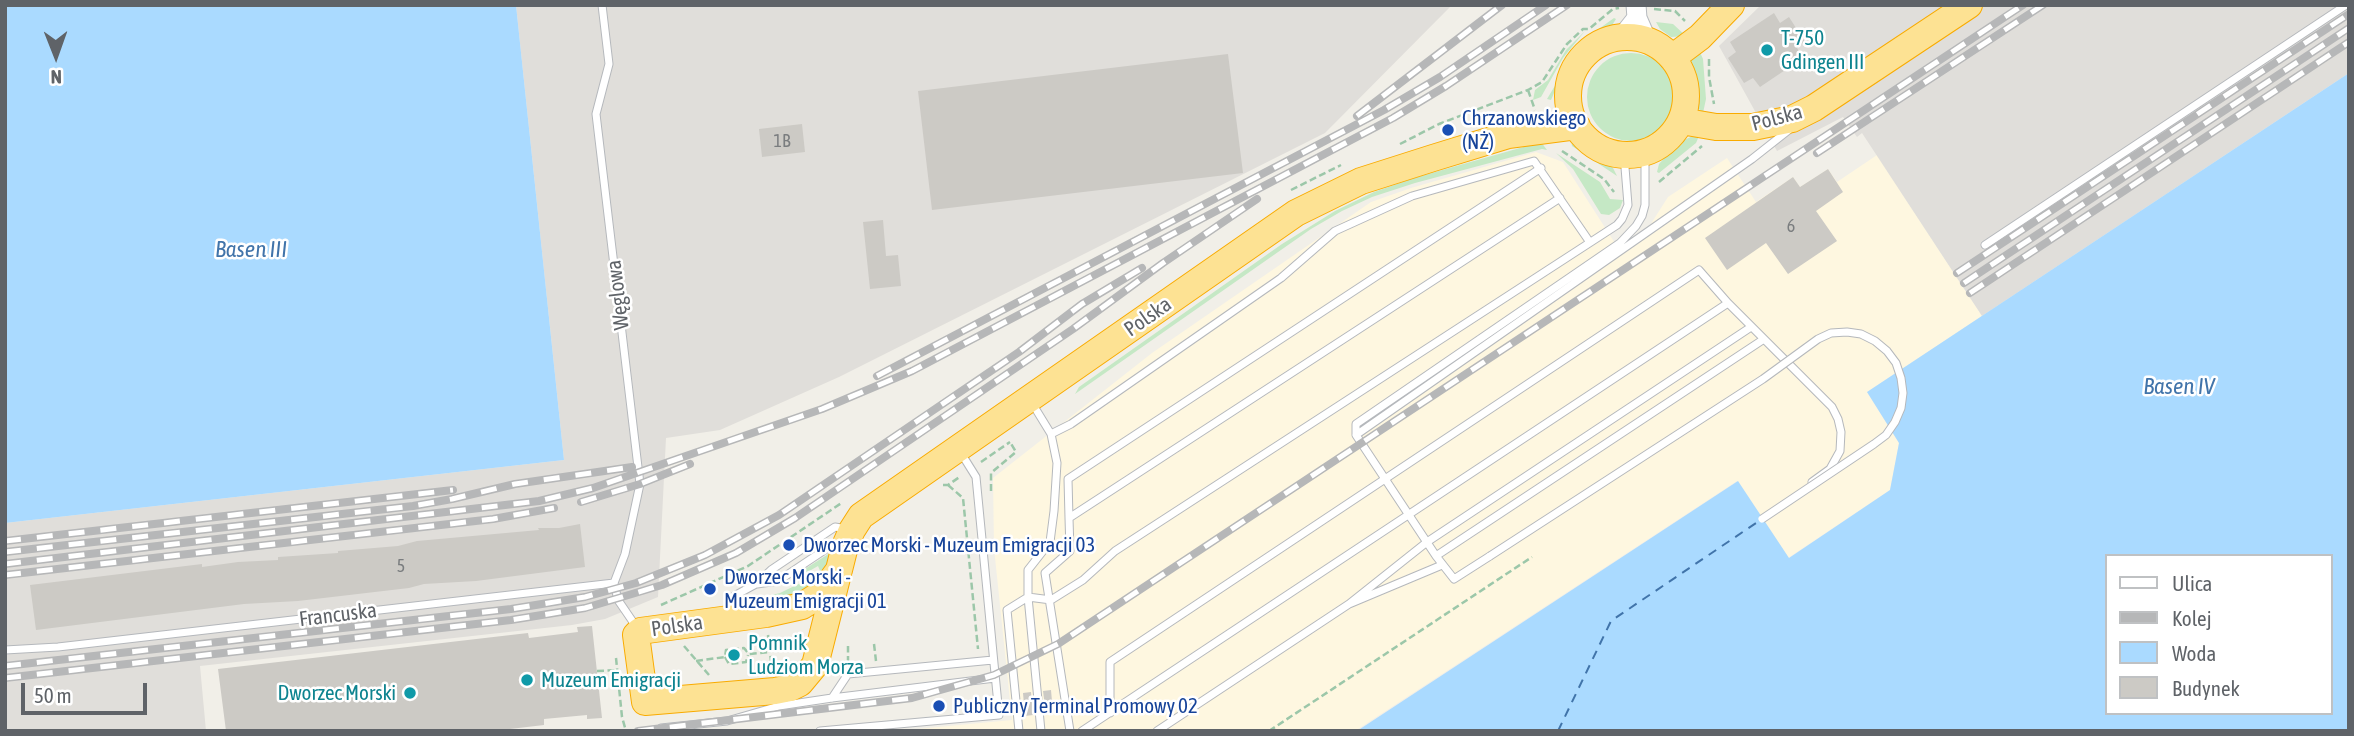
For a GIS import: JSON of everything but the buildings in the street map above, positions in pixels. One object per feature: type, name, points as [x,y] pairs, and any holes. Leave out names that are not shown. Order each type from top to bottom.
[{"type":"highway","points":[[1672,58],[1700,37],[1731,5]]},
{"type":"highway","name":"Polska","points":[[1681,121],[1716,127],[1753,127],[1792,119],[1828,99],[1969,5]]},
{"type":"highway","points":[[1635,20],[1672,58],[1682,75],[1686,106],[1672,135],[1660,146],[1634,154],[1605,151],[1589,141],[1577,126],[1569,101],[1570,83],[1577,66],[1589,52],[1635,20]]},
{"type":"highway","name":"Polska","points":[[1508,135],[1569,101]]},
{"type":"highway","name":"Polska","points":[[661,721],[643,698],[636,635],[647,629],[786,611],[802,606],[816,597],[862,516],[965,459],[1030,400],[1317,201],[1361,181],[1508,135],[1577,126]]},
{"type":"highway","points":[[661,721],[744,694],[790,688],[808,675],[815,665],[845,548]]},
{"type":"lane","name":"Węglowa","points":[[602,5],[609,64],[596,114],[640,484],[625,554],[614,583]]},
{"type":"lane","points":[[1985,245],[2346,5]]},
{"type":"lane","points":[[1356,435],[1752,159],[1828,99]]},
{"type":"lane","points":[[1110,713],[1110,662],[1385,480],[1699,270],[1751,327],[1764,339],[1832,407],[1838,419],[1842,442],[1837,460],[1830,469],[1762,519],[1886,435],[1895,422],[1903,393],[1896,363],[1875,341],[1861,334],[1831,333],[1818,339],[1763,379],[1454,579],[1442,565],[1385,480],[1356,435],[1356,424],[1607,253],[1630,234],[1642,216],[1644,205],[1634,154]]},
{"type":"lane","points":[[1019,731],[1007,610],[1028,597],[1051,600],[1083,580],[1115,551],[1617,225],[1628,205],[1634,154]]},
{"type":"lane","points":[[1051,434],[1071,424],[1280,278],[1335,231],[1412,196],[1534,161],[1590,241]]},
{"type":"lane","points":[[1070,731],[1045,573],[1070,551],[1068,479],[1541,168]]},
{"type":"lane","points":[[1069,518],[1560,198]]},
{"type":"lane","points":[[1082,731],[1728,303]]},
{"type":"lane","points":[[1157,731],[1349,604],[1427,542],[1751,327]]},
{"type":"lane","points":[[1436,556],[1764,339]]},
{"type":"lane","points":[[1030,400],[1051,434],[1057,463],[1055,511],[1050,542],[1028,570],[1028,597],[1041,731]]},
{"type":"lane","points":[[820,731],[999,715],[976,477],[965,459]]},
{"type":"lane","points":[[727,619],[734,596],[756,584],[771,570],[835,527],[845,548],[830,547],[778,581],[756,584]]},
{"type":"lane","points":[[1349,604],[1442,565]]},
{"type":"lane","points":[[614,583],[618,600],[633,622],[636,635]]},
{"type":"lane","name":"Francuska","points":[[5,650],[58,647],[614,583]]},
{"type":"lane","points":[[832,698],[848,674],[993,660]]},
{"type":"lane","points":[[661,721],[743,718],[779,706],[995,678]]},
{"type":"lane","points":[[744,694],[779,706]]},
{"type":"path","points":[[1589,29],[1613,9],[1635,20],[1675,11],[1685,21]]},
{"type":"path","points":[[1709,58],[1714,104]]},
{"type":"path","points":[[1528,90],[1532,104]]},
{"type":"path","points":[[1659,182],[1706,143]]},
{"type":"path","points":[[1555,146],[1604,179],[1611,190],[1617,193]]},
{"type":"path","points":[[948,485],[965,459],[1010,442]]},
{"type":"path","points":[[940,485],[948,485],[962,498],[978,655]]},
{"type":"path","points":[[1269,731],[1532,557]]},
{"type":"path","points":[[768,630],[772,670]]},
{"type":"path","points":[[681,640],[710,677]]},
{"type":"path","points":[[874,644],[877,668]]},
{"type":"path","points":[[848,646],[848,667]]},
{"type":"path","points":[[744,648],[748,654],[746,662],[729,664],[725,657],[726,650],[744,648]]},
{"type":"path","points":[[748,654],[770,652]]},
{"type":"path","points":[[696,661],[725,657]]},
{"type":"path","points":[[843,665],[853,667]]},
{"type":"path","points":[[597,671],[617,670]]},
{"type":"path","points":[[625,724],[626,731]]},
{"type":"shaded area","points":[[516,5],[1450,7],[1325,133],[839,377],[720,430],[666,438],[658,597],[605,619],[572,625],[200,666],[206,731],[5,731],[5,523],[564,460]]},
{"type":"shaded area","points":[[1761,5],[2349,5],[2349,73],[1982,316],[1862,133],[1857,137],[1843,117],[1777,151],[1719,46]]},
{"type":"shaded area","points":[[1536,152],[1563,162],[1620,251],[1647,230],[1668,197],[1727,158],[1756,202],[1793,177],[1800,187],[1828,169],[1837,182],[1877,155],[1982,316],[1867,392],[1899,443],[1890,490],[1788,558],[1737,481],[1355,731],[896,731],[1012,720],[994,548],[993,478],[1152,353],[1371,202]]},
{"type":"green space","points":[[1616,19],[1611,27],[1578,55],[1568,68],[1560,89],[1554,93],[1551,100],[1547,99],[1577,49],[1589,36]]},
{"type":"green space","points":[[1656,22],[1673,24],[1686,36],[1671,37],[1660,29]]},
{"type":"green space","points":[[1585,31],[1563,58],[1541,97],[1533,100],[1535,90],[1548,80],[1566,50]]},
{"type":"green space","points":[[1699,50],[1703,59],[1706,99],[1703,113],[1698,108],[1698,83],[1689,60]]},
{"type":"green space","points":[[1622,53],[1640,53],[1656,60],[1668,72],[1675,88],[1675,106],[1668,122],[1656,134],[1640,141],[1622,141],[1606,134],[1594,122],[1587,106],[1587,88],[1594,72],[1606,60]]},
{"type":"green space","points":[[1699,136],[1696,143],[1657,172],[1659,164],[1667,155],[1684,140]]},
{"type":"green space","points":[[1571,140],[1605,161],[1617,176],[1572,146]]},
{"type":"green space","points":[[1541,142],[1547,150],[1542,149],[1415,183],[1372,197],[1342,211],[1311,229],[1075,394],[1079,387],[1282,244],[1335,211],[1374,192],[1414,178]]},
{"type":"green space","points":[[1556,153],[1600,182],[1610,199],[1623,200],[1620,208],[1609,215],[1601,214],[1573,169]]},
{"type":"green space","points":[[833,553],[814,590],[769,603],[772,595],[821,573],[818,566],[799,577],[797,574]]},
{"type":"water","name":"Basen III","points":[[5,5],[516,5],[564,460],[5,523]]},
{"type":"water","name":"Basen IV","points":[[2349,73],[2349,731],[1357,731],[1738,481],[1789,558],[1890,490],[1899,443],[1867,392]]},
{"type":"ferry route","points":[[1558,731],[1611,621],[1759,521]]},
{"type":"railway","points":[[1357,116],[1502,5]]},
{"type":"railway","points":[[877,376],[1384,110],[1440,77],[1546,5]]},
{"type":"railway","points":[[5,564],[539,501],[593,488],[822,409],[912,371],[1393,118],[1567,5]]},
{"type":"railway","points":[[638,731],[912,698],[994,675],[1058,644],[2023,5]]},
{"type":"railway","points":[[1817,153],[2043,5]]},
{"type":"railway","points":[[1957,273],[2349,14]]},
{"type":"railway","points":[[1964,283],[2349,28]]},
{"type":"railway","points":[[1970,293],[2349,42]]},
{"type":"railway","points":[[5,678],[511,620],[585,608],[662,585],[736,553],[795,518],[1073,329],[1257,199]]},
{"type":"railway","points":[[5,666],[511,609],[585,597],[636,583],[705,555],[779,515],[1019,352],[1082,304],[1142,268]]},
{"type":"railway","points":[[581,502],[640,484],[690,464]]},
{"type":"railway","points":[[5,552],[413,506],[515,484],[632,467]]},
{"type":"railway","points":[[5,541],[453,490]]},
{"type":"railway","points":[[5,575],[493,519],[554,508]]},
{"type":"place","name":"T-750 Gdingen III","points":[[1767,50]]},
{"type":"place","name":"Chrzanowskiego (NŻ)","points":[[1448,130]]},
{"type":"place","name":"Dworzec Morski - Muzeum Emigracji 03","points":[[789,545]]},
{"type":"place","name":"Dworzec Morski - Muzeum Emigracji 01","points":[[710,589]]},
{"type":"place","name":"Pomnik Ludziom Morza","points":[[734,655]]},
{"type":"place","name":"Muzeum Emigracji","points":[[527,680]]},
{"type":"place","name":"Dworzec Morski","points":[[410,693]]},
{"type":"place","name":"Publiczny Terminal Promowy 02","points":[[939,706]]}]
